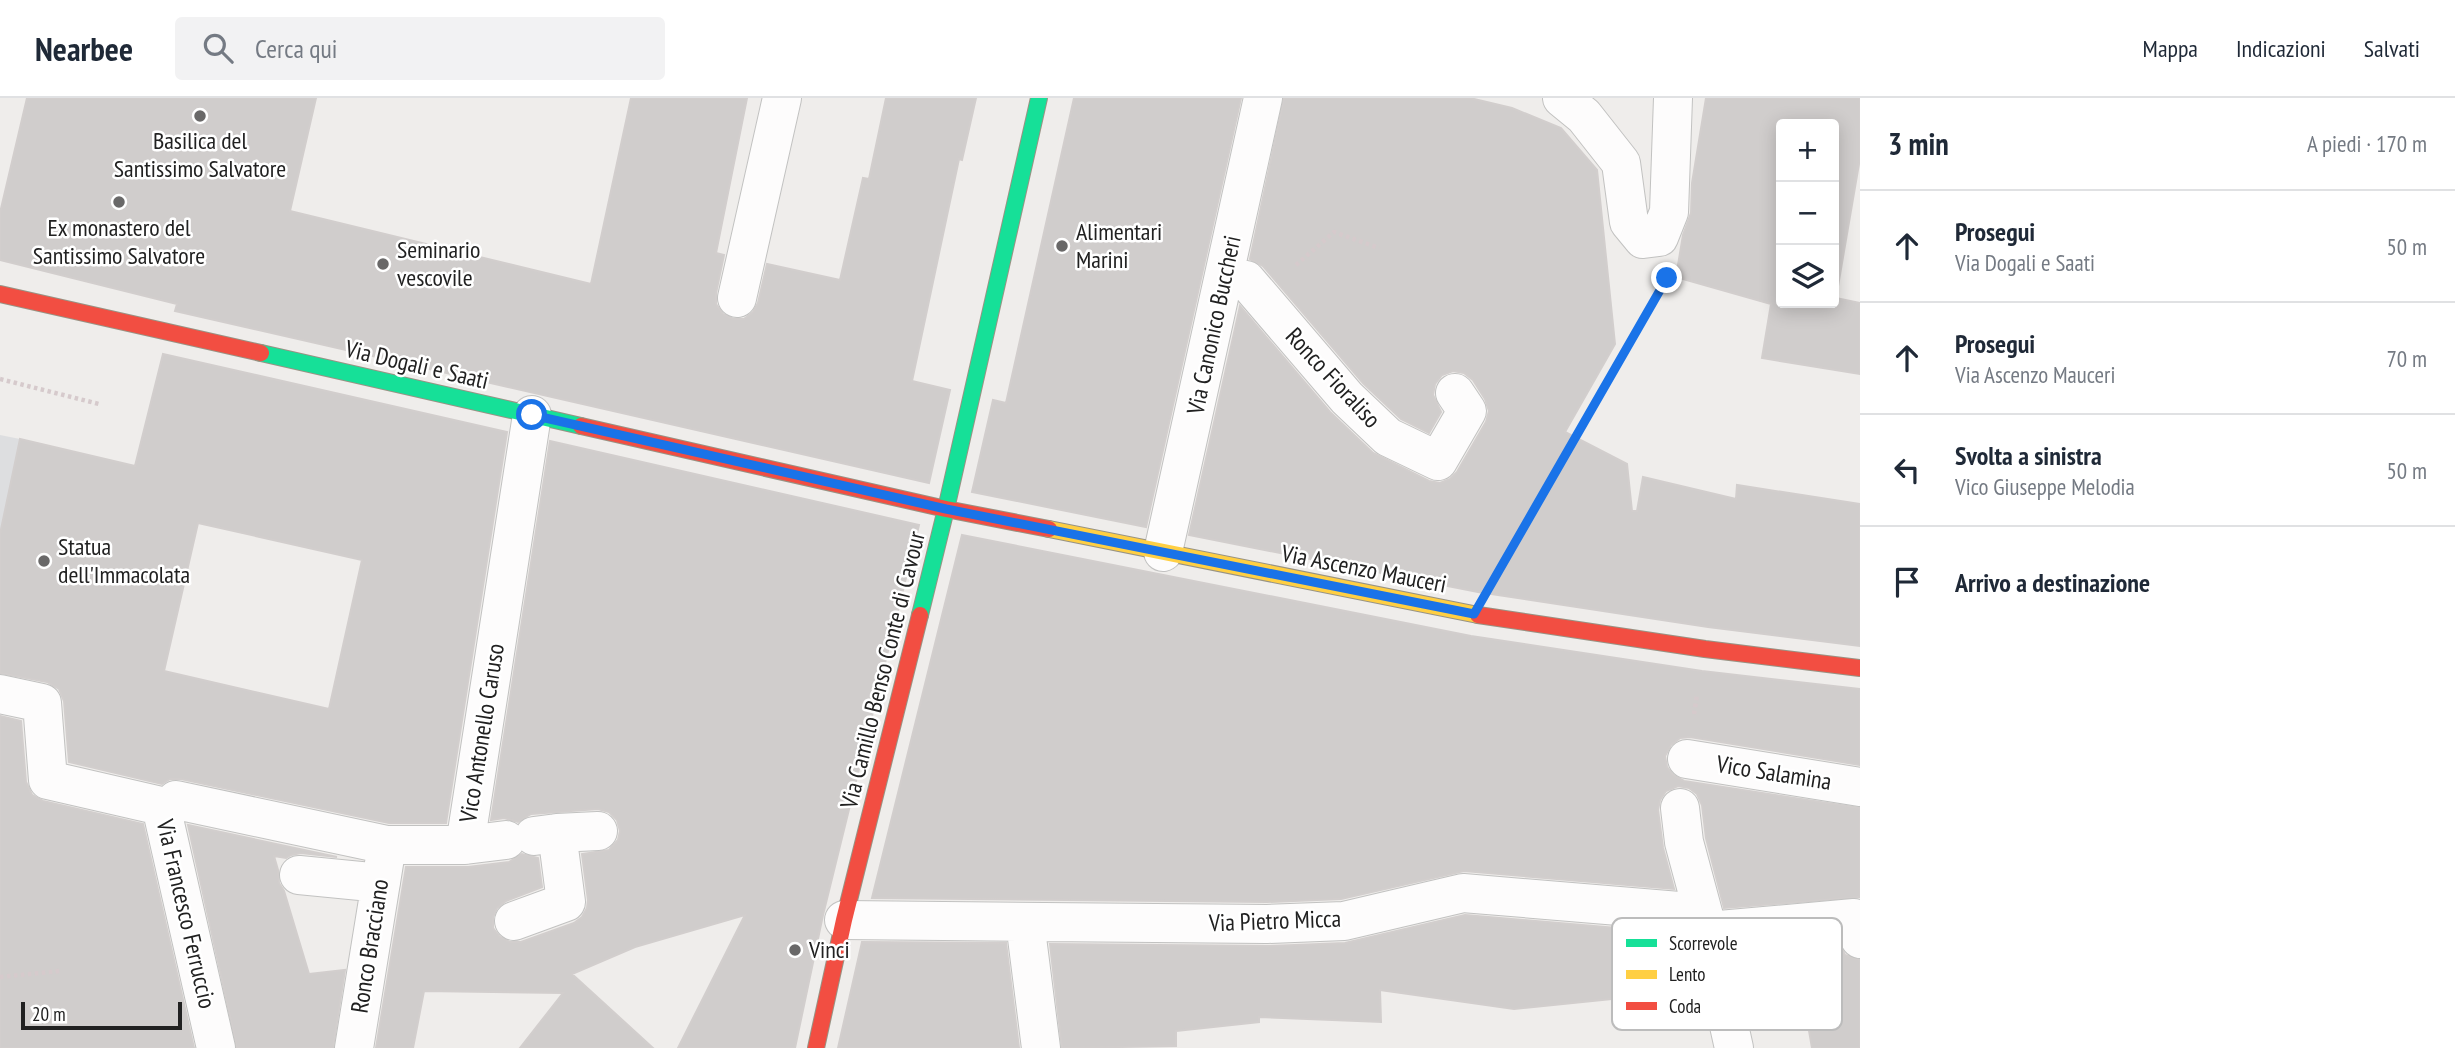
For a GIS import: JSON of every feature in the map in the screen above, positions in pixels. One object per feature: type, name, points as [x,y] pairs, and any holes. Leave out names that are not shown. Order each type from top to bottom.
[{"type":"street","points":[[737,298],[782,98]]},
{"type":"street","name":"Via Camillo Benso Conte di Cavour","points":[[816,1048],[844,920],[946,509],[1039,98]]},
{"type":"street","name":"Via Canonico Buccheri","points":[[1163,552],[1263,98]]},
{"type":"street","points":[[1562,98],[1584,116],[1621,163],[1629,222],[1643,239],[1659,237],[1670,212],[1673,98]]},
{"type":"street","name":"Ronco Fioraliso","points":[[1252,289],[1346,398],[1388,437],[1438,461],[1467,411],[1455,393]]},
{"type":"street","name":"Via Dogali e Saati","points":[[0,294],[946,509]]},
{"type":"street","name":"Vico Antonello Caruso","points":[[176,800],[387,845],[465,845],[532,415]]},
{"type":"street","name":"Via Ascenzo Mauceri","points":[[946,509],[1474,614],[1705,649],[1860,668]]},
{"type":"street","name":"Via Francesco Ferruccio","points":[[0,694],[43,703],[48,780],[161,806],[216,1048]]},
{"type":"street","name":"Vico Salamina","points":[[1687,759],[1860,787]]},
{"type":"street","points":[[1680,808],[1684,842],[1704,918]]},
{"type":"street","points":[[465,845],[598,831]]},
{"type":"street","points":[[514,921],[566,902],[532,836]]},
{"type":"street","name":"Ronco Bracciano","points":[[354,1048],[387,845]]},
{"type":"street","points":[[299,875],[380,883]]},
{"type":"street","name":"Via Pietro Micca","points":[[844,920],[1267,925],[1344,921],[1463,893],[1672,918]]},
{"type":"street","name":"Via Pietro Micca","points":[[1842,918],[1854,918],[1860,939]]},
{"type":"street","points":[[1025,922],[1041,1048]]},
{"type":"street","points":[[1730,1030],[1734,1048]]},
{"type":"path","points":[[1252,289],[1334,232],[1379,248]]},
{"type":"path","points":[[1474,614],[1667,278],[1659,237]]},
{"type":"path","points":[[0,379],[99,404]]},
{"type":"path","points":[[0,977],[60,971]]},
{"type":"shaded area","points":[[0,435],[20,439],[0,534]]},
{"type":"building","points":[[27,98],[316,98],[290,211],[591,284],[631,98],[747,98],[716,253],[724,255],[716,304],[723,314],[733,319],[744,319],[753,312],[758,303],[767,264],[840,280],[863,178],[869,179],[886,98],[976,98],[962,160],[959,159],[912,381],[950,390],[929,483],[175,311],[177,304],[0,260],[0,213]]},
{"type":"building","points":[[1074,98],[1241,98],[1146,527],[972,492],[993,400],[1006,403]]},
{"type":"building","points":[[1284,98],[1470,98],[1512,108],[1561,128],[1597,170],[1615,344],[1565,432],[1627,464],[1632,511],[1637,511],[1643,477],[1736,499],[1737,485],[1860,504],[1860,646],[1708,627],[1478,592],[1189,535],[1240,306],[1330,412],[1373,453],[1429,481],[1440,483],[1457,472],[1486,422],[1489,411],[1473,380],[1464,373],[1453,371],[1442,375],[1435,384],[1433,395],[1441,412],[1429,433],[1401,419],[1363,383],[1263,266],[1250,259]]},
{"type":"building","points":[[1706,98],[1860,98],[1860,158],[1839,280],[1839,119],[1776,119],[1776,308],[1839,308],[1839,299],[1860,303],[1860,374],[1762,358],[1771,304],[1676,277],[1683,235],[1691,213],[1692,183]]},
{"type":"building","points":[[163,354],[507,432],[446,823],[389,823],[181,779],[170,779],[162,784],[69,762],[64,701],[59,689],[47,682],[0,673],[0,534],[20,439],[135,466]],"holes":[[[198,523],[362,560],[329,709],[164,671]]]},
{"type":"building","points":[[550,441],[919,525],[823,915],[795,1048],[678,1048],[745,915],[635,947],[572,974],[653,1048],[520,1048],[563,993],[424,991],[413,1048],[376,1048],[406,867],[468,867],[509,862],[522,854],[538,858],[542,887],[506,901],[497,908],[493,917],[493,928],[500,937],[510,942],[521,942],[574,923],[582,917],[588,900],[582,854],[609,850],[618,840],[620,831],[617,820],[609,812],[598,809],[531,814],[518,822],[504,818],[491,820]]},
{"type":"building","points":[[962,535],[1471,636],[1702,671],[1860,689],[1860,765],[1690,737],[1680,738],[1671,745],[1665,756],[1667,767],[1673,775],[1684,781],[1860,808],[1860,897],[1724,908],[1706,838],[1702,805],[1697,794],[1689,788],[1678,786],[1666,791],[1658,810],[1663,848],[1674,889],[1464,871],[1341,899],[1267,902],[872,898]]},
{"type":"building","points":[[0,716],[21,721],[26,782],[32,795],[43,801],[143,824],[194,1048],[0,1048]]},
{"type":"building","points":[[188,825],[337,857],[301,853],[286,858],[274,856],[279,883],[284,891],[309,974],[345,970],[333,1048],[237,1048]]},
{"type":"building","points":[[1465,915],[1612,928],[1612,999],[1514,1009],[1380,990],[1381,1022],[1259,1017],[1259,1022],[1176,1031],[1176,1046],[1062,1048],[1050,944],[1267,946],[1345,943]]},
{"type":"building","points":[[862,942],[1006,943],[1019,1048],[838,1048]]},
{"type":"building","points":[[1842,949],[1845,955],[1860,960],[1860,1048],[1812,1048],[1809,1030],[1842,1030]]},
{"type":"traffic: fast","points":[[920,615],[1039,98]]},
{"type":"traffic: fast","points":[[261,353],[581,426]]},
{"type":"traffic: slow","points":[[1049,529],[1478,615]]},
{"type":"traffic: jam","points":[[0,294],[261,353]]},
{"type":"traffic: jam","points":[[581,426],[946,509],[1049,529]]},
{"type":"traffic: jam","points":[[816,1048],[844,920],[920,615]]},
{"type":"traffic: jam","points":[[1478,615],[1705,649],[1860,668]]},
{"type":"place","name":"Basilica del Santissimo Salvatore","points":[[200,116]]},
{"type":"place","name":"Ex monastero del Santissimo Salvatore","points":[[119,202]]},
{"type":"place","name":"Alimentari Marini","points":[[1062,246]]},
{"type":"place","name":"Seminario vescovile","points":[[383,264]]},
{"type":"place","name":"Statua dell'Immacolata","points":[[44,561]]},
{"type":"place","name":"Vinci","points":[[795,950]]},
{"type":"route","points":[[532,415],[946,509],[1474,614],[1667,278]]}]
